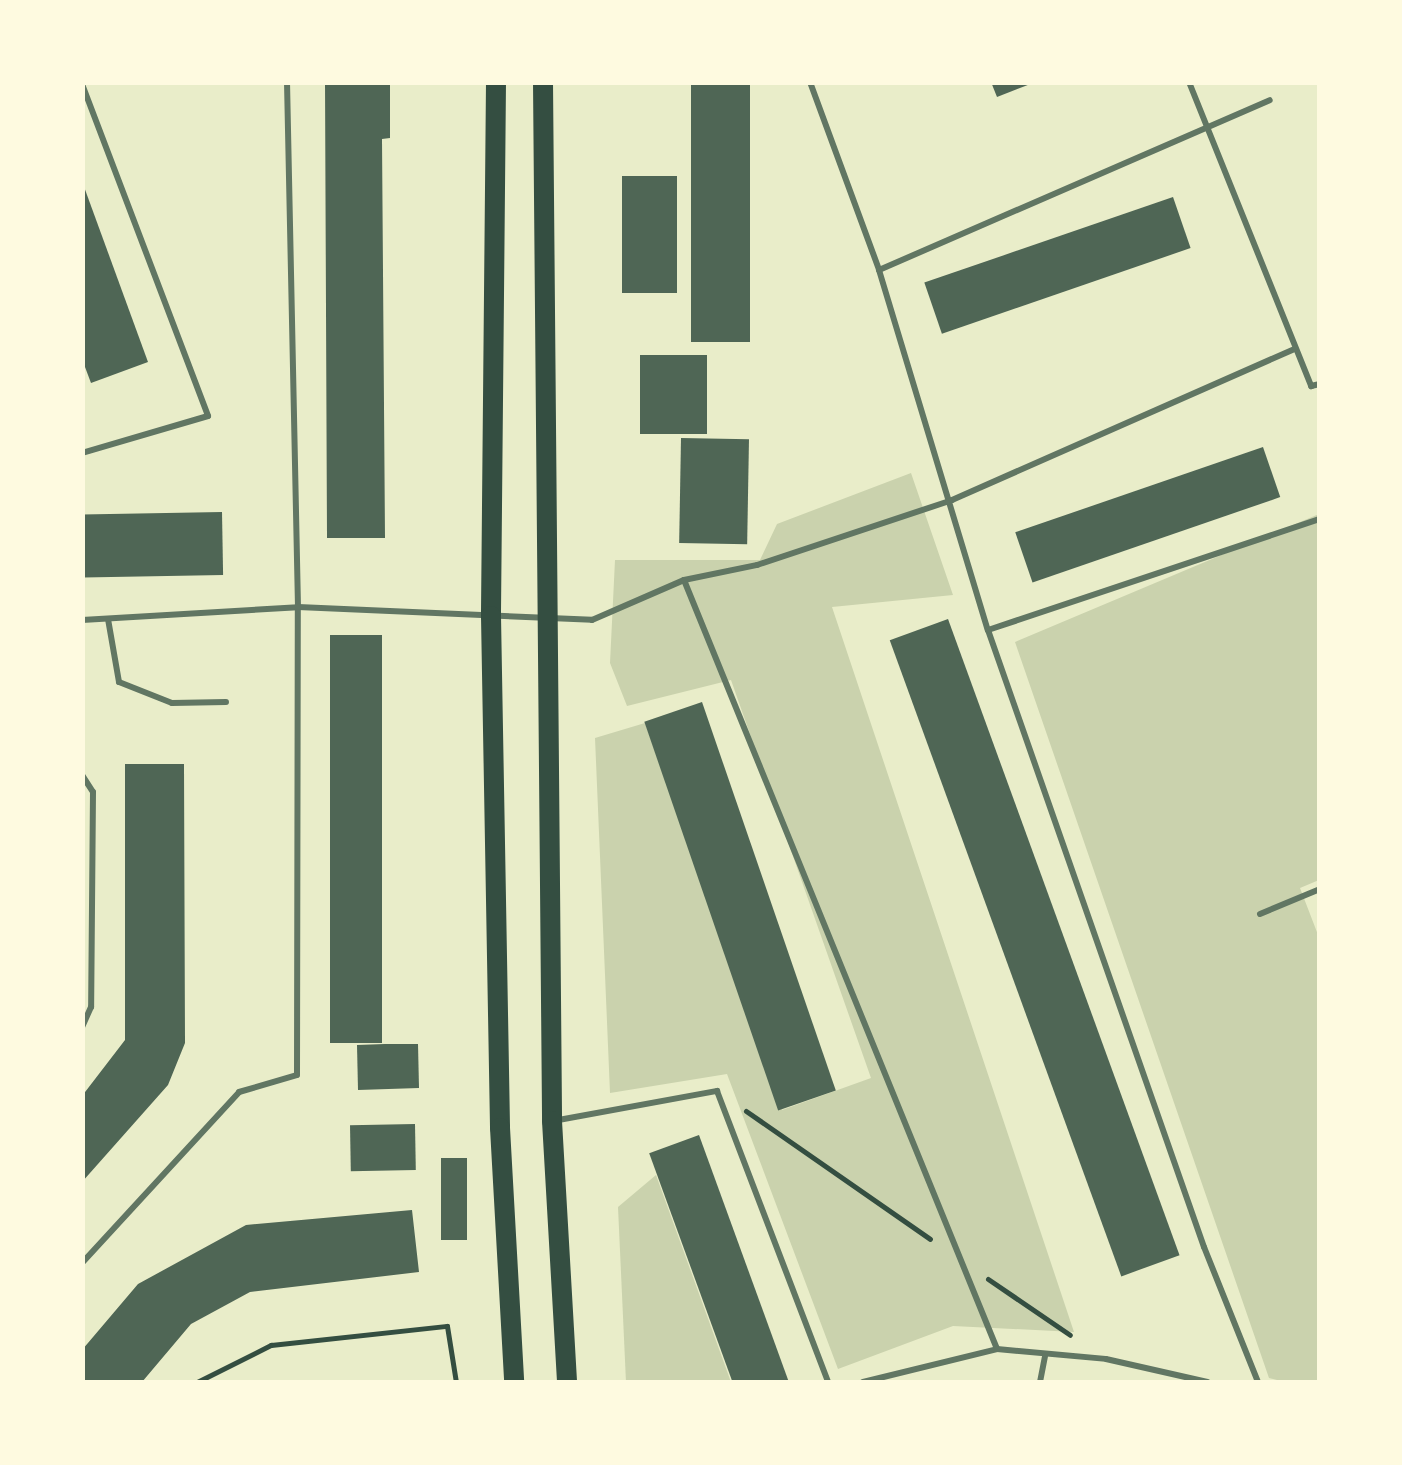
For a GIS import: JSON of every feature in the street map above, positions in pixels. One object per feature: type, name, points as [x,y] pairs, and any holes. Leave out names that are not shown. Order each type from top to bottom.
[{"type":"main road","points":[[496,82],[491,616],[501,1167],[514,1382]]},
{"type":"main road","points":[[542,82],[543,620],[552,1121],[568,1382]]},
{"type":"lane","points":[[82,1263],[239,1092],[297,1075],[298,607],[287,82]]},
{"type":"lane","points":[[810,82],[880,270],[988,630],[1198,1229],[1258,1382]]},
{"type":"lane","points":[[1189,82],[1310,386],[1320,384]]},
{"type":"lane","points":[[82,84],[208,416],[82,453]]},
{"type":"lane","points":[[880,270],[1206,124],[1270,100]]},
{"type":"lane","points":[[82,620],[298,607],[592,620],[684,580],[757,565],[952,500],[1295,349]]},
{"type":"lane","points":[[988,630],[1320,519]]},
{"type":"lane","points":[[684,580],[956,1257],[997,1348]]},
{"type":"lane","points":[[108,619],[119,682],[172,703],[226,702]]},
{"type":"lane","points":[[82,775],[93,792],[91,1007],[82,1027]]},
{"type":"lane","points":[[1260,914],[1320,889]]},
{"type":"lane","points":[[552,1121],[717,1091],[828,1382]]},
{"type":"lane","points":[[863,1382],[997,1348],[1046,1356],[1106,1359],[1207,1382]]},
{"type":"lane","points":[[1040,1382],[1046,1356]]},
{"type":"path","points":[[717,1091],[1106,1359]]},
{"type":"path","points":[[197,1382],[270,1345],[448,1326],[456,1382]]},
{"type":"green space","points":[[911,473],[953,595],[832,607],[1074,1332],[953,1326],[838,1369],[727,1074],[610,1093],[595,738],[645,723],[782,1110],[871,1078],[731,680],[627,706],[610,663],[615,560],[760,560],[777,524]]},
{"type":"green space","points":[[1319,514],[1319,880],[1300,888],[1320,940],[1319,1382],[1285,1382],[1269,1378],[1015,642]]},
{"type":"green space","points":[[656,1175],[731,1382],[626,1382],[618,1207]]},
{"type":"building","points":[[325,82],[390,82],[390,138],[382,139],[385,538],[327,538]]},
{"type":"building","points":[[691,82],[750,82],[750,342],[691,342]]},
{"type":"building","points":[[991,82],[1033,82],[1033,83],[997,97]]},
{"type":"building","points":[[622,176],[677,176],[677,293],[622,293]]},
{"type":"building","points":[[83,184],[148,362],[91,383],[82,359]]},
{"type":"building","points":[[1173,197],[1191,248],[942,334],[924,283]]},
{"type":"building","points":[[640,355],[707,355],[707,434],[640,434]]},
{"type":"building","points":[[681,438],[749,439],[747,544],[679,543]]},
{"type":"building","points":[[1263,447],[1280,497],[1033,582],[1015,532]]},
{"type":"building","points":[[222,512],[223,575],[83,577],[82,514]]},
{"type":"building","points":[[948,619],[1180,1255],[1121,1276],[890,640]]},
{"type":"building","points":[[330,635],[382,635],[382,1043],[330,1043]]},
{"type":"building","points":[[702,702],[836,1091],[778,1110],[644,722]]},
{"type":"building","points":[[125,764],[184,764],[185,1043],[168,1085],[82,1182],[82,1096],[125,1040]]},
{"type":"building","points":[[418,1044],[419,1088],[358,1090],[357,1045]]},
{"type":"building","points":[[415,1124],[416,1170],[351,1171],[350,1125]]},
{"type":"building","points":[[699,1135],[789,1382],[732,1382],[649,1153]]},
{"type":"building","points":[[441,1158],[467,1158],[467,1240],[441,1240]]},
{"type":"building","points":[[412,1210],[419,1272],[250,1292],[191,1324],[142,1382],[82,1382],[82,1350],[138,1284],[246,1225]]}]
